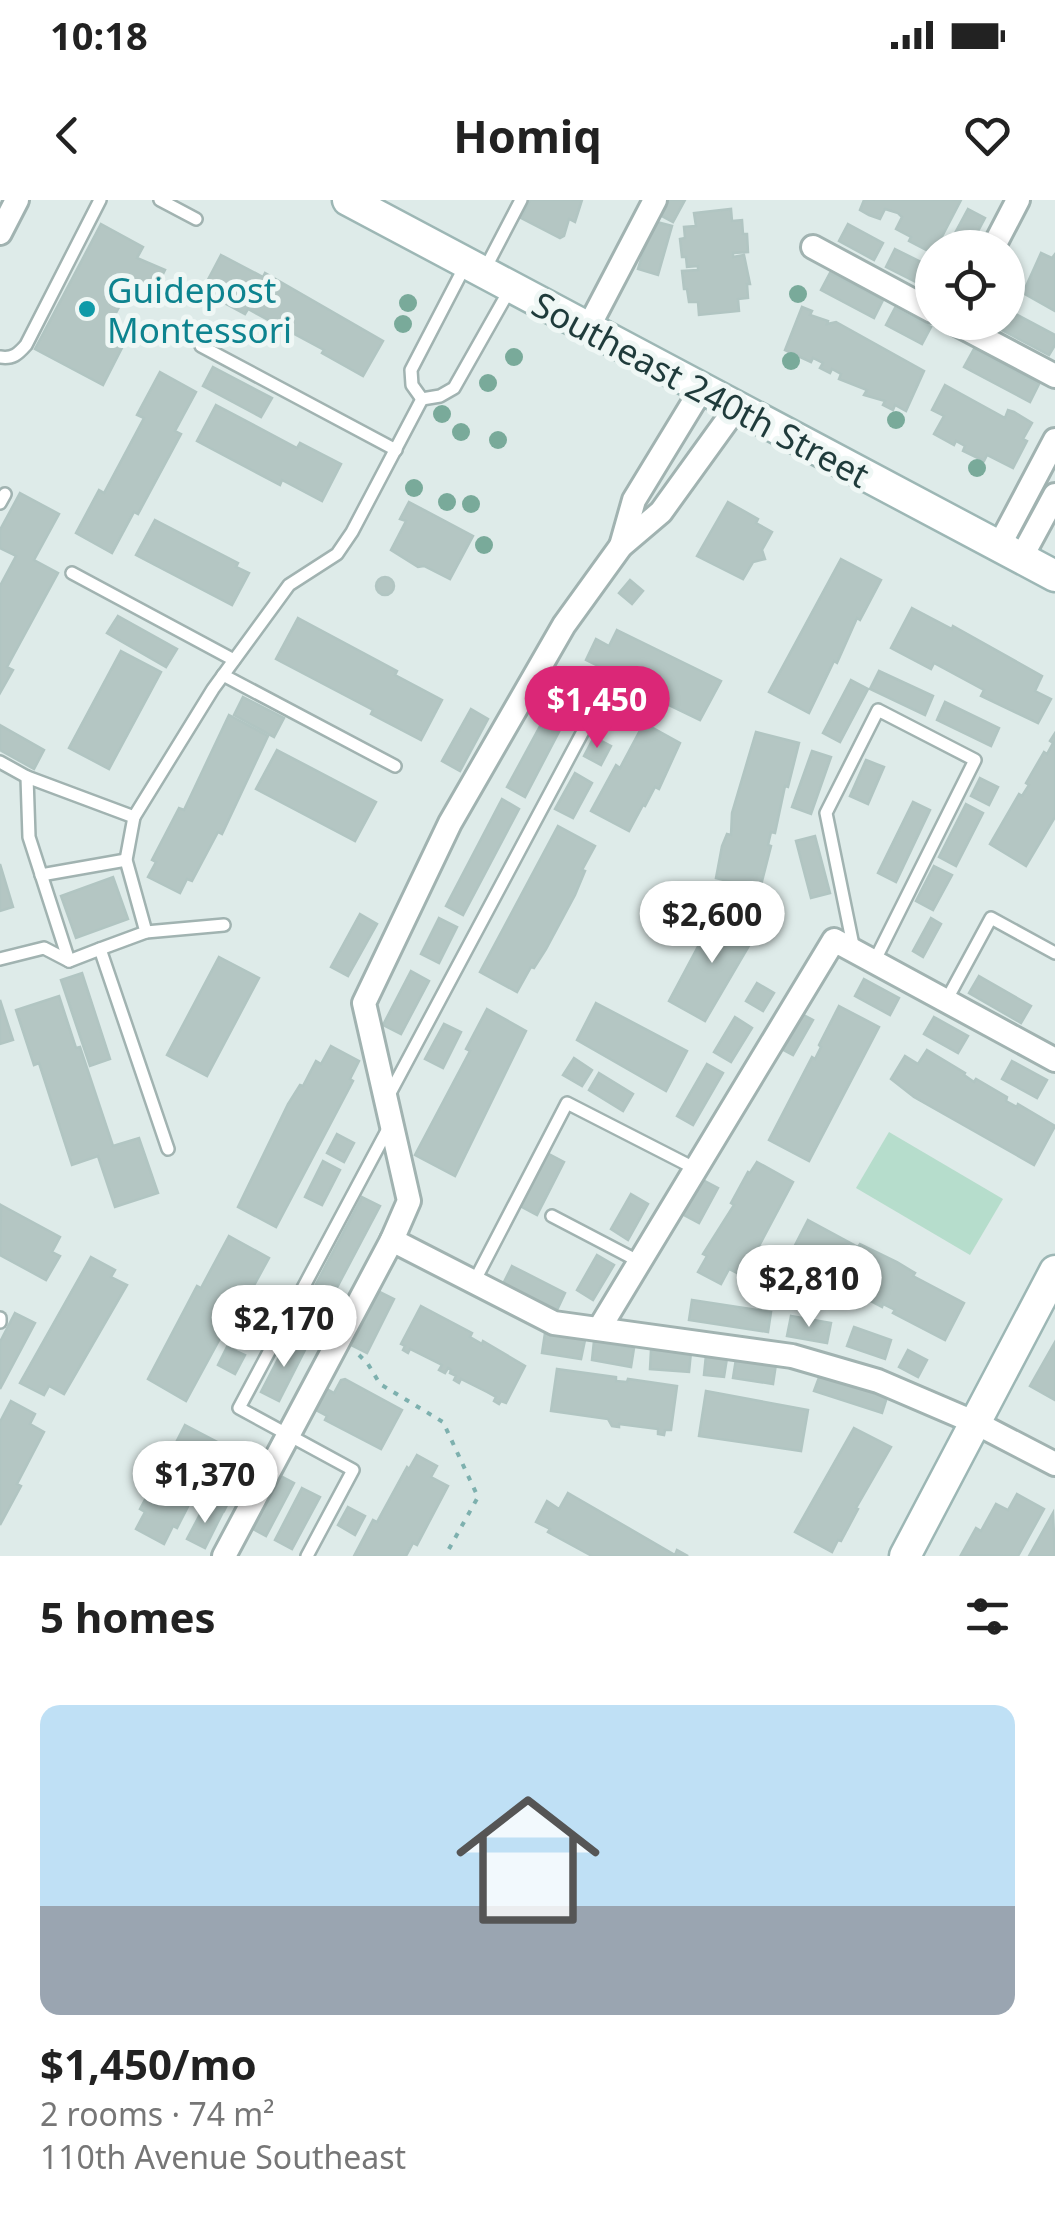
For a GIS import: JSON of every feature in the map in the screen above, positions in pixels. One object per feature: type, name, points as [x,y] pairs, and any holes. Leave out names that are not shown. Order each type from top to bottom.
[{"type":"main road","name":"Southeast 240th Street","points":[[348,200],[1055,576]]},
{"type":"main road","points":[[905,1556],[1055,1270]]},
{"type":"street","points":[[0,233],[17,200]]},
{"type":"street","points":[[587,330],[656,200]]},
{"type":"street","points":[[1002,230],[1018,200]]},
{"type":"street","points":[[813,248],[915,302]]},
{"type":"street","points":[[988,340],[1055,376]]},
{"type":"street","points":[[620,546],[634,500],[701,390]]},
{"type":"street","points":[[224,1556],[409,1201],[364,1004],[450,823],[564,624],[620,546],[661,512],[736,408]]},
{"type":"street","points":[[1010,552],[1055,440]]},
{"type":"street","points":[[1010,552],[1055,494]]},
{"type":"street","points":[[599,1329],[696,1169],[854,951],[1055,1060]]},
{"type":"street","points":[[392,1240],[554,1324],[792,1356],[878,1381],[1053,1458]]},
{"type":"lane","points":[[160,200],[196,219]]},
{"type":"lane","points":[[422,399],[412,385],[411,370],[474,268],[522,200]]},
{"type":"lane","points":[[0,356],[19,354],[26,345],[98,201]]},
{"type":"lane","points":[[422,399],[440,396],[454,388],[511,288]]},
{"type":"lane","points":[[201,346],[396,450]]},
{"type":"lane","points":[[146,932],[126,860],[134,817],[223,675],[289,585],[337,554],[422,399]]},
{"type":"lane","points":[[72,572],[234,660]]},
{"type":"lane","points":[[307,1556],[353,1470],[239,1408],[596,707],[536,673]]},
{"type":"lane","points":[[223,675],[395,766]]},
{"type":"lane","points":[[878,710],[975,760],[854,951],[826,813],[878,710]]},
{"type":"lane","points":[[0,762],[27,777],[134,817]]},
{"type":"lane","points":[[27,777],[29,836],[69,961]]},
{"type":"lane","points":[[41,875],[126,860]]},
{"type":"lane","points":[[946,1001],[990,918],[1055,953]]},
{"type":"lane","points":[[0,959],[44,948],[69,961],[146,932],[224,925]]},
{"type":"lane","points":[[100,949],[168,1149]]},
{"type":"lane","points":[[474,1282],[567,1103],[696,1169]]},
{"type":"lane","points":[[552,1216],[640,1262]]},
{"type":"path","points":[[337,1344],[364,1359],[380,1384],[443,1422],[451,1435],[478,1497],[445,1556]]},
{"type":"green space","points":[[889,1132],[1003,1199],[970,1255],[856,1188]]},
{"type":"building","points":[[530,200],[582,200],[575,222],[569,219],[560,238],[521,218]]},
{"type":"building","points":[[662,200],[685,200],[673,222],[656,213]]},
{"type":"building","points":[[864,200],[961,200],[945,230],[915,230],[915,244],[909,241],[911,237],[896,229],[902,217],[898,213],[885,209],[880,219],[860,210]]},
{"type":"building","points":[[731,209],[732,221],[742,220],[743,234],[747,234],[748,252],[733,253],[733,257],[744,255],[750,284],[748,298],[738,299],[739,311],[699,315],[698,302],[689,302],[682,271],[698,270],[698,266],[687,267],[680,239],[685,238],[684,227],[696,226],[694,213]]},
{"type":"building","points":[[968,209],[985,218],[979,230],[957,230]]},
{"type":"building","points":[[653,221],[672,226],[658,275],[638,269]]},
{"type":"building","name":"Guidepost Montessori","points":[[101,224],[143,247],[137,258],[165,270],[155,290],[134,279],[108,328],[127,338],[103,385],[35,349]]},
{"type":"building","points":[[848,224],[883,243],[874,260],[839,241]]},
{"type":"building","points":[[895,249],[915,259],[915,282],[886,267]]},
{"type":"building","points":[[1041,253],[1052,258],[1055,254],[1055,311],[1025,294]]},
{"type":"building","points":[[221,255],[263,277],[265,273],[383,341],[363,376],[248,309],[245,314],[202,291]]},
{"type":"building","points":[[830,273],[883,300],[874,318],[821,290]]},
{"type":"building","points":[[802,307],[812,311],[810,315],[828,321],[827,324],[836,322],[924,371],[906,411],[895,405],[893,410],[883,405],[885,401],[864,395],[867,390],[839,379],[841,374],[820,368],[823,363],[785,350]]},
{"type":"building","points":[[895,308],[915,319],[915,340],[924,340],[922,344],[886,325]]},
{"type":"building","points":[[1025,319],[1055,335],[1049,355],[1021,340],[1025,340]]},
{"type":"building","points":[[974,349],[1039,384],[1030,402],[964,367]]},
{"type":"building","points":[[213,367],[272,398],[261,417],[203,386]]},
{"type":"building","points":[[160,372],[196,392],[175,431],[181,434],[112,553],[76,533],[99,490],[104,493],[144,418],[137,415]]},
{"type":"building","points":[[945,385],[1005,418],[1008,410],[1032,423],[1013,468],[987,455],[984,461],[963,451],[965,446],[956,441],[954,445],[934,434],[944,416],[932,410]]},
{"type":"building","points":[[216,405],[297,448],[300,443],[341,464],[322,501],[282,480],[280,485],[197,441]]},
{"type":"building","points":[[20,493],[59,514],[34,560],[58,573],[7,667],[13,670],[0,693],[0,586],[16,556],[0,548],[0,530]]},
{"type":"building","points":[[409,502],[473,536],[450,579],[424,566],[418,567],[391,550],[406,521],[400,519]]},
{"type":"building","points":[[728,502],[772,532],[762,550],[765,559],[753,562],[743,579],[697,556]]},
{"type":"building","points":[[155,520],[238,563],[236,567],[249,573],[232,605],[136,555]]},
{"type":"building","points":[[841,559],[881,580],[860,620],[857,618],[809,713],[769,692]]},
{"type":"building","points":[[385,577],[394,586],[385,595],[376,586]]},
{"type":"building","points":[[630,580],[643,591],[632,604],[619,593]]},
{"type":"building","points":[[912,608],[952,629],[953,626],[1042,676],[1035,691],[1051,699],[1038,723],[981,696],[984,690],[934,663],[931,669],[891,648]]},
{"type":"building","points":[[118,616],[177,649],[166,667],[107,633]]},
{"type":"building","points":[[298,618],[442,700],[421,740],[276,659]]},
{"type":"building","points":[[617,630],[721,681],[700,720],[598,671],[600,667],[586,660],[596,639],[609,646]]},
{"type":"building","points":[[121,651],[161,672],[109,769],[69,748]]},
{"type":"building","points":[[879,671],[933,696],[925,715],[870,689]]},
{"type":"building","points":[[851,680],[868,689],[840,742],[823,733]]},
{"type":"building","points":[[243,697],[284,718],[274,737],[234,715]]},
{"type":"building","points":[[945,702],[999,728],[991,746],[937,720]]},
{"type":"building","points":[[471,709],[488,719],[460,771],[442,761]]},
{"type":"building","points":[[229,715],[268,736],[222,834],[218,832],[192,881],[187,879],[180,893],[148,877],[156,862],[152,860],[179,808],[184,810]]},
{"type":"building","points":[[545,717],[562,726],[525,797],[507,787]]},
{"type":"building","points":[[644,723],[680,743],[659,789],[655,787],[629,831],[591,811]]},
{"type":"building","points":[[0,725],[44,750],[34,769],[0,750]]},
{"type":"building","points":[[756,732],[799,743],[775,833],[771,832],[760,889],[716,878],[722,846],[727,834],[731,835],[732,813]]},
{"type":"building","points":[[1055,733],[1055,817],[1026,866],[990,844],[1019,794],[1022,796],[1029,785],[1026,783],[1044,752],[1047,754]]},
{"type":"building","points":[[594,737],[611,746],[601,765],[584,756]]},
{"type":"building","points":[[277,750],[376,802],[355,841],[256,789]]},
{"type":"building","points":[[812,751],[831,757],[811,814],[792,807]]},
{"type":"building","points":[[866,760],[884,767],[868,804],[850,796]]},
{"type":"building","points":[[575,773],[592,783],[573,818],[555,809]]},
{"type":"building","points":[[980,778],[998,787],[989,805],[971,796]]},
{"type":"building","points":[[502,799],[519,809],[463,915],[446,906]]},
{"type":"building","points":[[913,802],[930,810],[896,882],[878,873]]},
{"type":"building","points":[[966,804],[983,813],[956,866],[939,857]]},
{"type":"building","points":[[558,826],[595,846],[575,895],[517,992],[480,972]]},
{"type":"building","points":[[815,836],[830,893],[811,898],[796,841]]},
{"type":"building","points":[[0,864],[13,907],[0,911]]},
{"type":"building","points":[[934,866],[952,875],[933,910],[916,901]]},
{"type":"building","points":[[113,877],[128,919],[76,938],[61,896]]},
{"type":"building","points":[[717,911],[757,932],[705,1021],[669,1001]]},
{"type":"building","points":[[360,914],[377,924],[348,976],[331,967]]},
{"type":"building","points":[[439,918],[457,927],[439,963],[421,954]]},
{"type":"building","points":[[931,918],[941,924],[923,957],[913,951]]},
{"type":"building","points":[[219,957],[259,978],[207,1076],[167,1055]]},
{"type":"building","points":[[411,971],[429,981],[401,1034],[383,1025]]},
{"type":"building","points":[[82,973],[110,1059],[90,1066],[61,980]]},
{"type":"building","points":[[979,976],[1031,1006],[1021,1023],[969,993]]},
{"type":"building","points":[[864,979],[899,998],[890,1015],[855,996]]},
{"type":"building","points":[[757,983],[774,993],[763,1011],[746,1001]]},
{"type":"building","points":[[59,996],[113,1146],[139,1138],[158,1193],[115,1207],[98,1156],[72,1165],[39,1063],[34,1065],[16,1010]]},
{"type":"building","points":[[0,1000],[13,1040],[0,1044]]},
{"type":"building","points":[[596,1003],[687,1051],[666,1091],[577,1040]]},
{"type":"building","points":[[839,1006],[879,1027],[809,1161],[769,1140],[812,1057],[815,1059]]},
{"type":"building","points":[[487,1009],[526,1031],[455,1176],[415,1155],[470,1051],[466,1049]]},
{"type":"building","points":[[796,1011],[813,1020],[793,1055],[776,1046]]},
{"type":"building","points":[[735,1017],[752,1028],[731,1062],[714,1052]]},
{"type":"building","points":[[934,1017],[968,1036],[958,1053],[924,1034]]},
{"type":"building","points":[[444,1024],[461,1032],[443,1068],[425,1059]]},
{"type":"building","points":[[331,1046],[359,1061],[350,1079],[353,1081],[276,1227],[238,1207],[288,1104],[316,1061],[321,1064]]},
{"type":"building","points":[[927,1050],[974,1082],[976,1079],[1007,1097],[1006,1101],[1055,1126],[1034,1165],[914,1097],[891,1079],[905,1056],[918,1064]]},
{"type":"building","points":[[574,1058],[592,1070],[582,1086],[563,1075]]},
{"type":"building","points":[[1012,1061],[1047,1080],[1037,1098],[1002,1079]]},
{"type":"building","points":[[707,1064],[723,1073],[693,1125],[677,1116]]},
{"type":"building","points":[[599,1073],[633,1094],[623,1111],[589,1090]]},
{"type":"building","points":[[337,1134],[354,1143],[344,1162],[327,1153]]},
{"type":"building","points":[[547,1153],[564,1162],[537,1215],[520,1206]]},
{"type":"building","points":[[323,1161],[340,1170],[322,1205],[305,1197]]},
{"type":"building","points":[[757,1162],[793,1182],[743,1276],[729,1269],[721,1284],[698,1272],[707,1256],[703,1254]]},
{"type":"building","points":[[701,1179],[718,1188],[699,1223],[682,1214]]},
{"type":"building","points":[[631,1194],[648,1204],[628,1240],[611,1229]]},
{"type":"building","points":[[362,1197],[380,1206],[333,1295],[315,1286]]},
{"type":"building","points":[[1,1205],[60,1237],[52,1252],[60,1256],[46,1280],[0,1255]]},
{"type":"building","points":[[808,1220],[858,1247],[860,1244],[897,1262],[915,1273],[913,1276],[964,1303],[945,1340],[893,1313],[895,1310],[850,1290],[852,1287],[789,1257]]},
{"type":"building","points":[[229,1236],[269,1258],[186,1401],[148,1379],[197,1286],[201,1288]]},
{"type":"building","points":[[597,1255],[614,1265],[593,1300],[577,1290]]},
{"type":"building","points":[[91,1257],[115,1270],[111,1277],[127,1285],[64,1394],[49,1386],[44,1395],[20,1383]]},
{"type":"building","points":[[512,1266],[565,1293],[557,1310],[503,1284]]},
{"type":"building","points":[[376,1290],[394,1299],[367,1353],[349,1344]]},
{"type":"building","points":[[254,1293],[272,1303],[253,1339],[235,1329]]},
{"type":"building","points":[[692,1300],[771,1312],[768,1332],[689,1320]]},
{"type":"building","points":[[421,1306],[525,1366],[506,1403],[499,1404],[494,1401],[496,1397],[461,1379],[459,1383],[454,1380],[456,1376],[448,1368],[445,1373],[439,1370],[442,1365],[410,1349],[408,1353],[403,1350],[405,1346],[401,1344]]},
{"type":"building","points":[[15,1313],[35,1323],[0,1389],[0,1342]]},
{"type":"building","points":[[791,1316],[831,1323],[827,1343],[787,1336]]},
{"type":"building","points":[[854,1327],[891,1340],[885,1359],[847,1346]]},
{"type":"building","points":[[545,1333],[585,1340],[581,1359],[542,1353]]},
{"type":"building","points":[[289,1338],[306,1348],[279,1401],[261,1392]]},
{"type":"building","points":[[594,1341],[634,1348],[631,1367],[592,1360]]},
{"type":"building","points":[[1055,1342],[1055,1400],[1030,1386]]},
{"type":"building","points":[[227,1347],[245,1355],[235,1374],[218,1365]]},
{"type":"building","points":[[651,1350],[691,1352],[689,1372],[650,1369]]},
{"type":"building","points":[[908,1350],[927,1360],[918,1377],[899,1367]]},
{"type":"building","points":[[706,1355],[727,1358],[724,1377],[704,1375]]},
{"type":"building","points":[[736,1359],[776,1364],[773,1384],[733,1378]]},
{"type":"building","points":[[557,1369],[616,1377],[616,1381],[677,1386],[671,1430],[665,1430],[664,1435],[658,1434],[658,1429],[612,1426],[608,1419],[551,1411]]},
{"type":"building","points":[[821,1372],[888,1394],[882,1413],[814,1391]]},
{"type":"building","points":[[345,1379],[402,1410],[381,1449],[325,1420],[327,1416],[314,1409],[325,1388],[334,1393]]},
{"type":"building","points":[[706,1391],[808,1410],[801,1451],[699,1436]]},
{"type":"building","points":[[11,1401],[35,1414],[30,1424],[44,1432],[0,1525],[0,1422]]},
{"type":"building","points":[[185,1425],[225,1446],[164,1544],[136,1529],[145,1512],[140,1509],[154,1483],[150,1481],[161,1461],[165,1464]]},
{"type":"building","points":[[854,1428],[891,1447],[832,1552],[795,1532]]},
{"type":"building","points":[[417,1455],[437,1466],[431,1477],[448,1486],[417,1545],[413,1543],[406,1556],[354,1556],[373,1520],[377,1522]]},
{"type":"building","points":[[223,1468],[241,1477],[224,1511],[205,1502]]},
{"type":"building","points":[[277,1474],[294,1483],[266,1536],[249,1527]]},
{"type":"building","points":[[302,1488],[320,1497],[292,1549],[275,1540]]},
{"type":"building","points":[[568,1493],[675,1555],[677,1550],[688,1556],[592,1556],[536,1522],[547,1501],[559,1509]]},
{"type":"building","points":[[1017,1494],[1044,1509],[1018,1556],[961,1555],[996,1504],[1008,1510]]},
{"type":"building","points":[[206,1503],[223,1512],[205,1548],[187,1539]]},
{"type":"building","points":[[348,1507],[365,1516],[355,1535],[338,1525]]},
{"type":"building","points":[[1053,1513],[1055,1556],[1029,1556]]},
{"type":"place","name":"Guidepost Montessori","points":[[87,309]]}]
